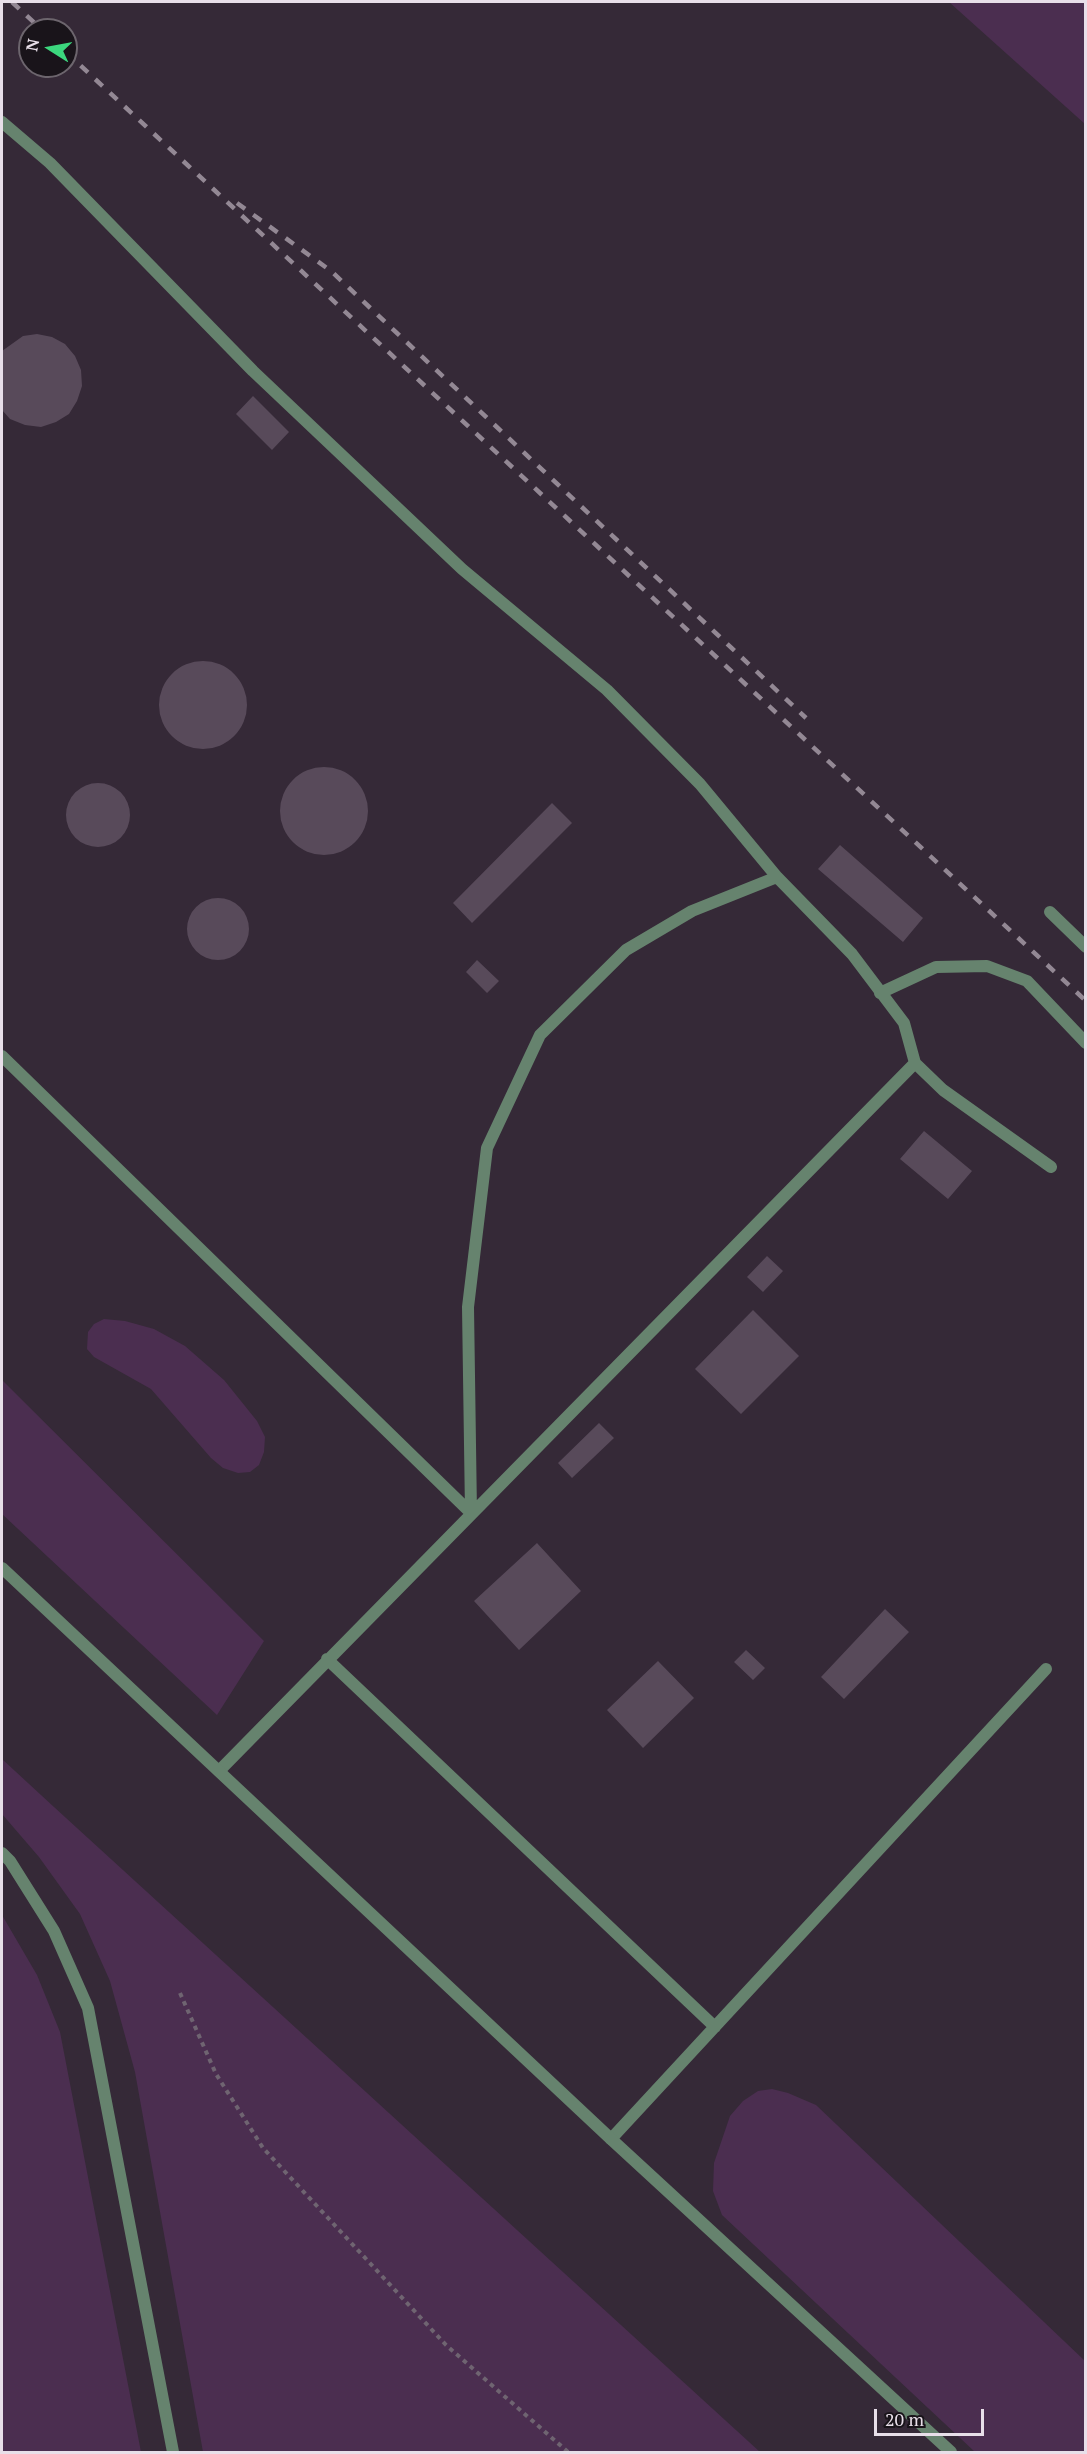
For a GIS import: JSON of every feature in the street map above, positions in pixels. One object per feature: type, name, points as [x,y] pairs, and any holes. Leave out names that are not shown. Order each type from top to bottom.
[{"type":"street","points":[[2,122],[50,163],[254,371],[462,569],[607,690],[700,784],[777,877],[852,954],[904,1023],[915,1063],[943,1090],[1051,1167]]},
{"type":"street","points":[[471,1513],[468,1307],[488,1148],[540,1035],[626,950],[692,911],[777,877]]},
{"type":"street","points":[[1050,912],[1086,947]]},
{"type":"street","points":[[880,993],[936,967],[987,966],[1027,981],[1086,1043]]},
{"type":"street","points":[[2,1056],[471,1513]]},
{"type":"street","points":[[219,1771],[915,1063]]},
{"type":"street","points":[[2,1568],[611,2139],[951,2452]]},
{"type":"street","points":[[327,1659],[715,2027]]},
{"type":"street","points":[[611,2139],[1046,1669]]},
{"type":"street","points":[[2,1853],[10,1861],[54,1931],[88,2008],[173,2452]]},
{"type":"path","points":[[180,1993],[216,2074],[263,2148],[446,2345],[568,2452]]},
{"type":"shaded area","points":[[949,2],[1085,2],[1085,124]]},
{"type":"shaded area","points":[[104,1319],[125,1321],[154,1329],[185,1346],[224,1380],[257,1421],[265,1437],[264,1452],[259,1465],[250,1472],[238,1473],[223,1468],[211,1458],[151,1389],[94,1357],[87,1349],[88,1332],[94,1324]]},
{"type":"shaded area","points":[[2,1380],[264,1641],[217,1715],[2,1514]]},
{"type":"shaded area","points":[[2,1759],[760,2452],[203,2452],[135,2072],[110,1981],[80,1914],[39,1857],[2,1814]]},
{"type":"shaded area","points":[[2,1915],[37,1975],[60,2032],[141,2452],[2,2452]]},
{"type":"shaded area","points":[[772,2089],[816,2105],[1085,2361],[1085,2452],[975,2452],[722,2215],[713,2191],[714,2163],[730,2116],[743,2101],[758,2091]]},
{"type":"building","points":[[37,334],[52,337],[65,344],[75,356],[81,370],[82,386],[69,414],[41,427],[25,425],[10,419],[2,410],[2,351],[23,336]]},
{"type":"building","points":[[253,396],[289,432],[272,450],[236,414]]},
{"type":"building","points":[[203,661],[220,664],[234,674],[244,688],[247,705],[244,722],[234,736],[220,746],[203,749],[186,746],[172,736],[162,722],[159,705],[162,688],[172,674],[186,664]]},
{"type":"building","points":[[324,767],[341,770],[355,780],[365,794],[368,811],[365,828],[355,842],[341,852],[324,855],[307,852],[293,842],[283,828],[280,811],[283,794],[293,780],[307,770]]},
{"type":"building","points":[[98,783],[116,789],[124,797],[130,815],[124,833],[116,841],[98,847],[80,841],[72,833],[66,815],[72,797],[80,789]]},
{"type":"building","points":[[552,803],[572,823],[472,923],[453,903]]},
{"type":"building","points":[[840,845],[923,918],[903,942],[818,869]]},
{"type":"building","points":[[218,898],[230,900],[240,907],[247,917],[249,929],[247,941],[240,951],[230,958],[218,960],[206,958],[196,951],[189,941],[187,929],[189,917],[196,907],[206,900]]},
{"type":"building","points":[[477,960],[499,981],[487,993],[466,972]]},
{"type":"building","points":[[924,1131],[972,1171],[948,1199],[900,1159]]},
{"type":"building","points":[[767,1256],[783,1271],[763,1292],[747,1277]]},
{"type":"building","points":[[753,1310],[799,1356],[741,1414],[695,1369]]},
{"type":"building","points":[[599,1423],[614,1438],[572,1478],[558,1463]]},
{"type":"building","points":[[537,1543],[581,1591],[519,1650],[474,1601]]},
{"type":"building","points":[[885,1609],[909,1632],[844,1699],[821,1677]]},
{"type":"building","points":[[746,1650],[765,1668],[753,1680],[734,1662]]},
{"type":"building","points":[[658,1661],[694,1698],[643,1748],[607,1710]]},
{"type":"railway","points":[[12,2],[29,18]]},
{"type":"railway","points":[[78,63],[1086,1001]]},
{"type":"railway","points":[[237,203],[331,271],[806,718]]}]
